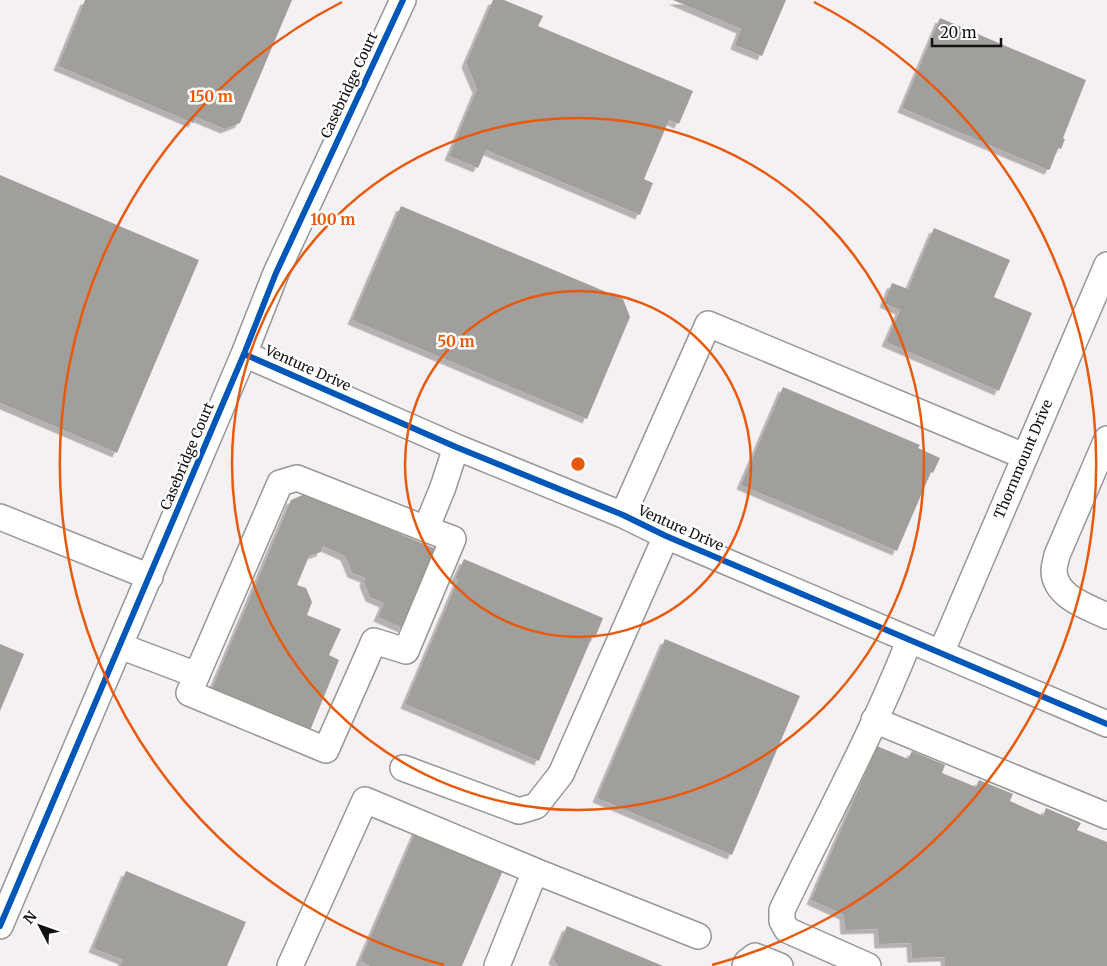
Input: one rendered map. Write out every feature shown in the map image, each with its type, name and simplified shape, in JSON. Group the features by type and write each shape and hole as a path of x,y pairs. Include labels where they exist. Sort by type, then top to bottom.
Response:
{"street":[{"name":"Casebridge Court","path":"0,926 150,577 276,273 403,0"},
{"name":"Thornmount Drive","path":"941,653 1107,265"},
{"path":"623,515 708,324 1024,456"},
{"name":"Venture Drive","path":"244,354 456,447 623,515 666,536 909,641 1107,724"},
{"path":"1107,439 1056,555 1054,573 1061,589 1077,603 1107,616"},
{"path":"426,529 443,487 456,447"},
{"path":"297,478 426,529 452,539 406,651 374,641 326,750 189,693 280,483 297,478"},
{"path":"0,517 150,577"},
{"path":"403,768 520,811 536,806 561,774 666,536"},
{"path":"868,966 787,930 782,922 782,910 874,720 909,641"},
{"path":"120,646 197,675"},
{"path":"874,720 1107,816"},
{"path":"290,966 365,800 698,936"},
{"path":"497,966 535,871"},
{"path":"745,966 755,956 780,966"}],"shaded area":[{"path":"0,0 1107,0 1107,966 0,966"}],"building":[{"path":"85,0 292,0 240,123 225,129 196,117 193,123 58,66"},
{"path":"493,0 504,0 543,16 538,26 693,91 679,124 669,120 644,179 653,183 640,215 486,150 478,168 449,156 477,89 466,63"},
{"path":"673,0 786,0 762,56 735,45 741,29"},
{"path":"940,18 1086,80 1063,138 1065,139 1061,149 1058,148 1050,169 1048,170 902,108"},
{"path":"0,175 199,260 117,453 0,403"},
{"path":"401,206 623,299 630,317 587,419 352,320"},
{"path":"934,228 1010,260 994,297 1032,313 999,391 886,342 900,310 884,303 892,283 908,289"},
{"path":"783,387 920,445 918,448 940,458 933,473 931,472 897,551 741,485"},
{"path":"305,494 436,549 403,628 378,617 384,603 370,597 364,582 365,578 352,573 345,556 323,546 321,552 309,556 297,585 306,588 312,602 307,615 341,629 329,655 339,660 309,733 211,691 291,500"},
{"path":"464,559 603,618 595,638 592,637 539,761 405,704 458,580 455,579"},
{"path":"665,639 800,696 732,855 597,798"},
{"path":"0,644 24,654 0,711"},
{"path":"877,746 908,759 912,751 945,765 942,773 976,787 979,780 1013,794 1010,801 1043,816 1046,808 1081,823 1077,830 1107,842 1107,966 945,966 945,957 912,958 911,943 879,944 878,929 845,930 844,915 811,900"},
{"path":"418,826 504,868 462,966 370,966 360,961"},
{"path":"126,871 246,922 227,966 120,966 123,960 93,948"},
{"path":"567,926 663,966 558,966 553,959"}],"cycle path":[{"path":"0,926 244,354 276,273 403,0"},
{"path":"244,354 456,447 623,515 666,536 1107,724"}]}
